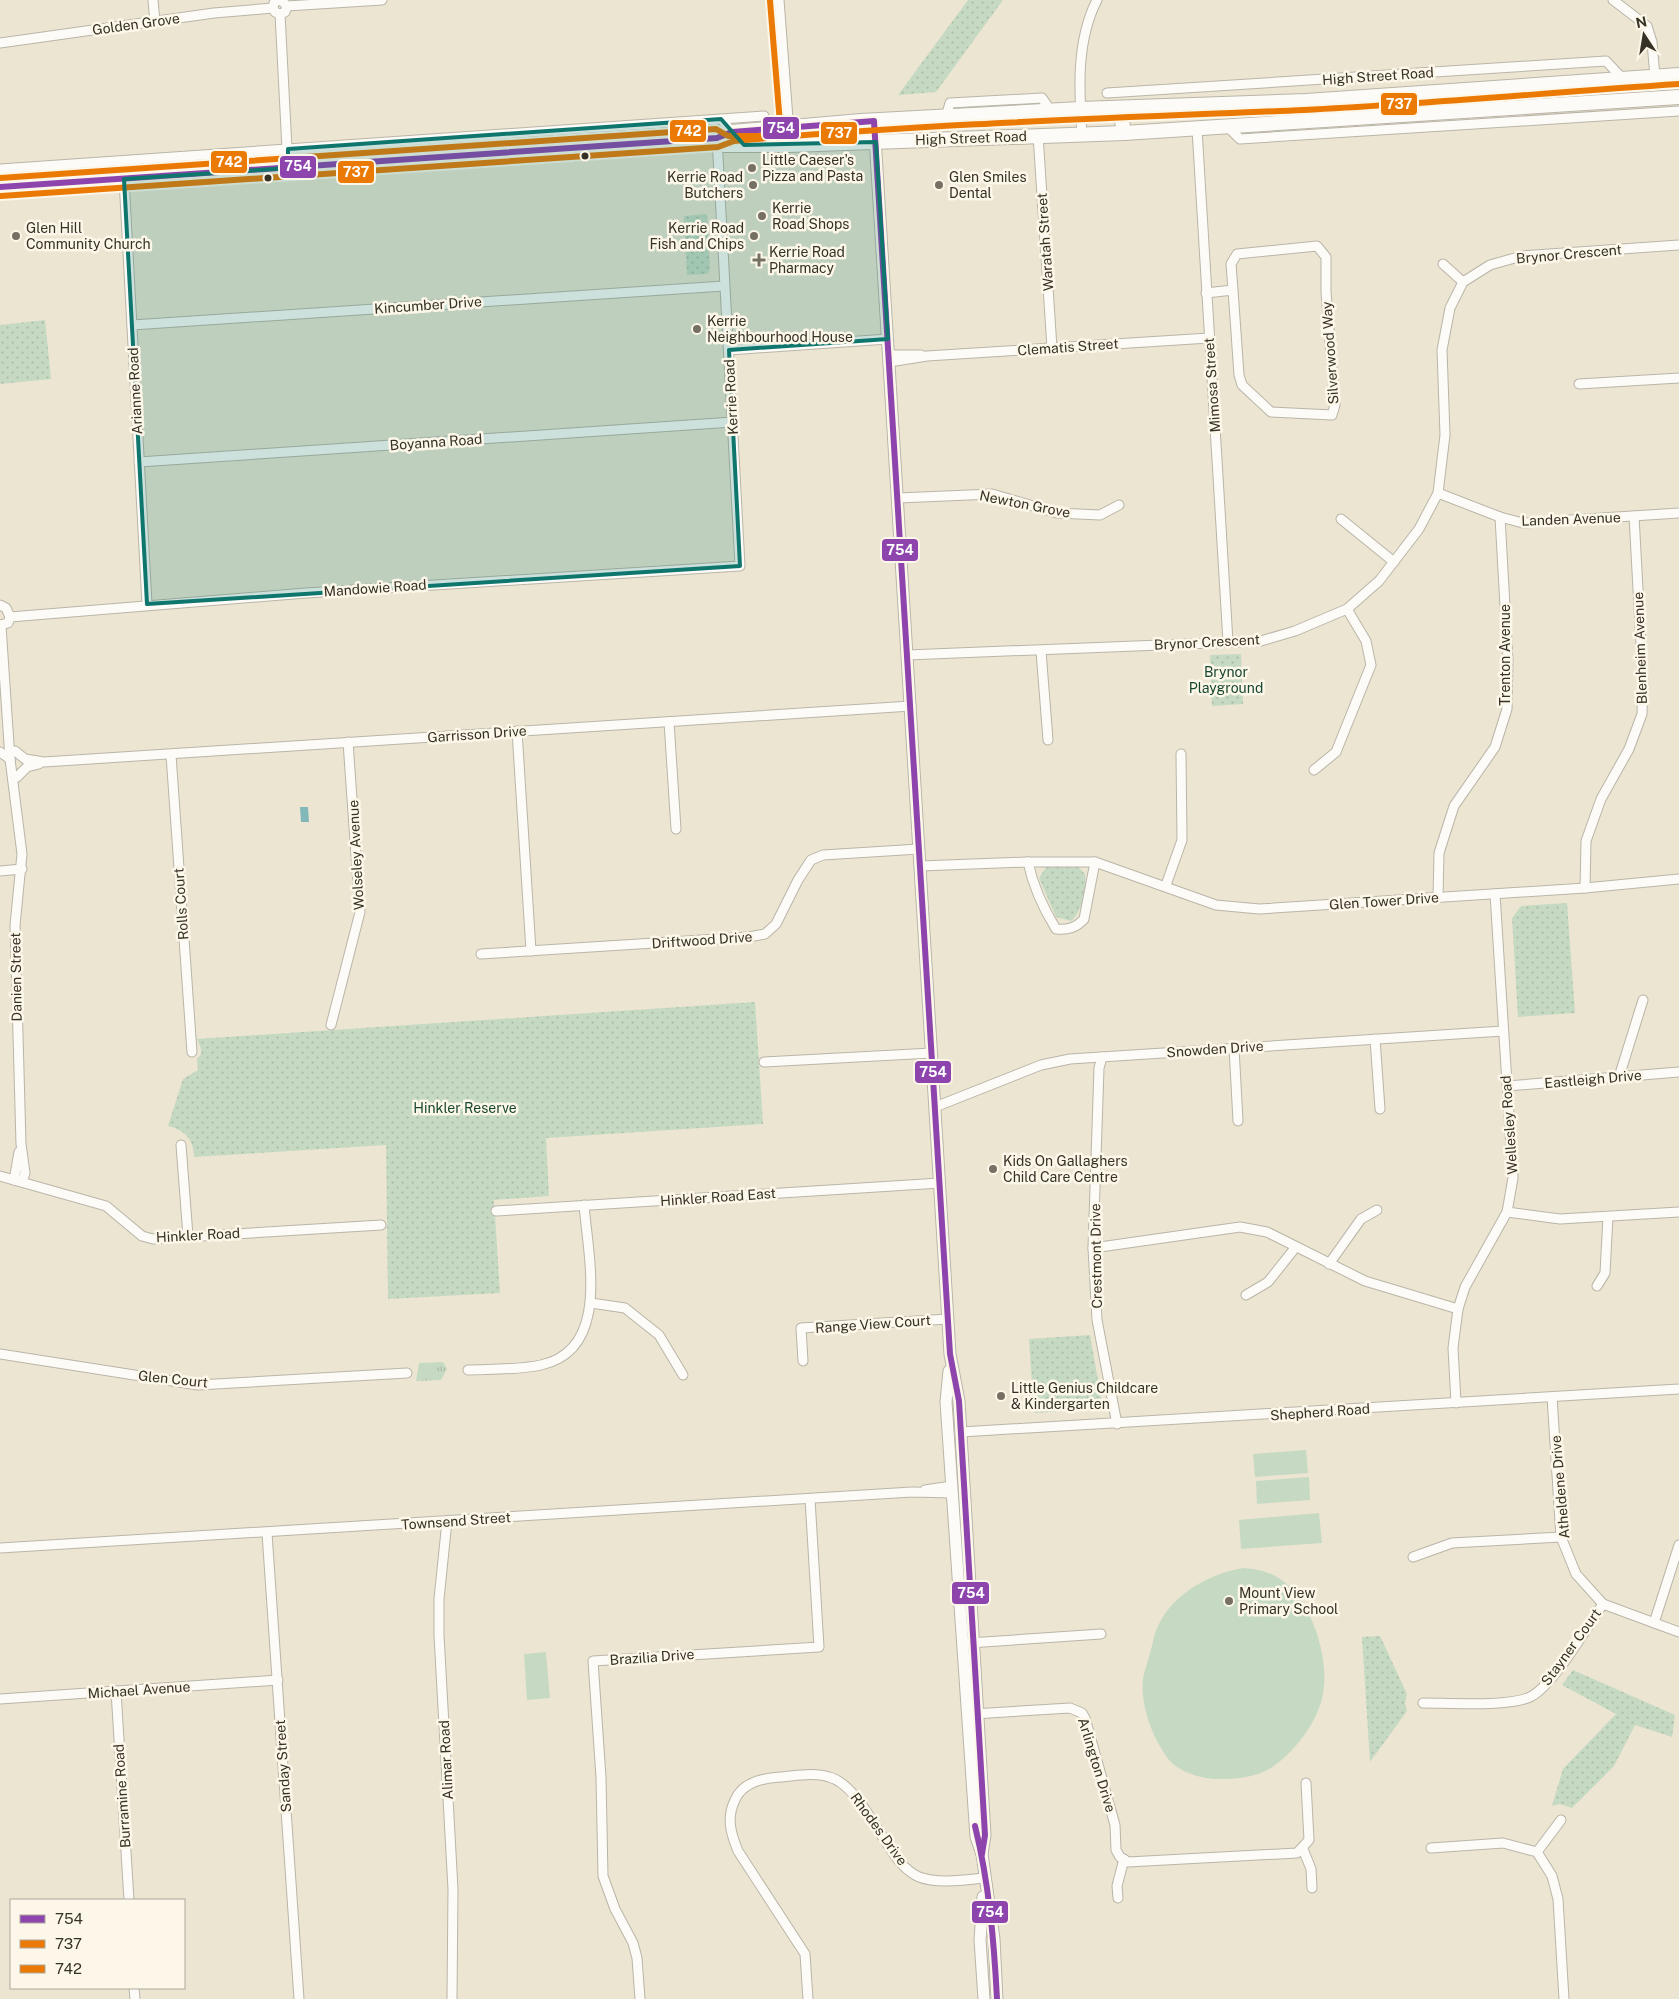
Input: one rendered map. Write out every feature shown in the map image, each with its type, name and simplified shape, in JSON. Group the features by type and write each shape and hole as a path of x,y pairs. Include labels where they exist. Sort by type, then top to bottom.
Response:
{"main road":[{"name":"High Street Road","path":"0,187 717,138 732,132 787,126 1080,109 1306,101 1679,75"},
{"name":"High Street Road","path":"717,138 724,145 790,145 1038,135 1082,135 1679,97"},
{"path":"1120,108 1124,133"}],"street":[{"path":"154,0 155,22"},
{"path":"288,168 288,149 274,3 382,0"},
{"path":"780,0 787,126 790,145"},
{"path":"1082,135 1079,86 1085,31 1097,0"},
{"path":"1613,0 1647,26 1653,48 1655,77"},
{"name":"Golden Grove","path":"0,43 155,22 276,11"},
{"name":"High Street Road","path":"1107,93 1606,61 1624,79"},
{"path":"1120,108 1124,92"},
{"path":"1228,127 1240,139 1679,111"},
{"path":"0,169 764,116"},
{"path":"721,119 732,132"},
{"path":"874,121 950,1360 952,1385 961,1432 968,1643"},
{"name":"Mimosa Street","path":"1197,128 1228,642"},
{"name":"Waratah Street","path":"1038,135 1052,348"},
{"name":"Kerrie Road","path":"717,138 740,566"},
{"name":"Arianne Road","path":"124,179 148,604"},
{"name":"Brynor Crescent","path":"908,655 1041,651 1261,640 1295,631 1347,609 1379,581 1394,562 1419,529 1438,493 1445,435 1442,350 1450,308 1463,282 1490,265 1522,256 1679,245"},
{"name":"Silverwood Way","path":"1317,246 1326,257 1326,292 1335,405 1332,415 1275,413 1242,385 1239,376 1233,290 1231,264 1237,254 1317,246"},
{"path":"1443,264 1463,282"},
{"name":"Kincumber Drive","path":"132,325 724,286"},
{"path":"1206,293 1233,290"},
{"name":"Clematis Street","path":"889,359 1209,338"},
{"path":"729,350 888,339"},
{"path":"1579,384 1679,378"},
{"name":"Boyanna Road","path":"139,462 733,422"},
{"name":"Landen Avenue","path":"1438,493 1500,517 1523,523 1679,513"},
{"name":"Newton Grove","path":"898,498 992,494 1057,513 1100,515 1119,505"},
{"name":"Blenheim Avenue","path":"1586,888 1586,841 1602,798 1630,749 1642,714 1643,681 1634,516"},
{"name":"Trenton Avenue","path":"1438,897 1440,853 1454,806 1495,747 1507,709 1508,660 1500,517"},
{"path":"1341,518 1394,562"},
{"name":"Mandowie Road","path":"10,617 148,604 740,566"},
{"path":"0,605 6,608 10,617 8,623 0,625"},
{"path":"1314,770 1336,752 1371,665 1366,641 1347,609"},
{"name":"Danien Street","path":"0,625 22,869 15,925 21,1144 18,1181"},
{"path":"1041,651 1048,740"},
{"name":"Garrisson Drive","path":"0,752 44,762 911,706"},
{"name":"Danien Street","path":"8,707 8,737 17,777 18,811"},
{"path":"669,722 676,829"},
{"path":"517,731 531,951"},
{"path":"0,744 8,737"},
{"name":"Wolseley Avenue","path":"331,1025 360,912 348,742"},
{"path":"1166,885 1182,840 1181,754"},
{"name":"Rolls Court","path":"171,755 192,1052"},
{"name":"Garrisson Drive","path":"17,777 27,767 44,762"},
{"name":"Driftwood Drive","path":"481,954 749,937 765,934 776,924 798,880 811,860 822,855 919,849"},
{"path":"1028,862 1032,884 1052,922 1056,929 1066,930 1078,925 1084,919 1095,862"},
{"name":"Glen Tower Drive","path":"920,866 1028,862 1095,862 1166,885 1216,905 1259,909 1586,888 1679,879"},
{"path":"0,871 22,869"},
{"name":"Wellesley Road","path":"1456,1403 1453,1348 1458,1308 1465,1287 1507,1212 1514,1178 1503,1031 1496,894"},
{"path":"1619,1077 1643,1000"},
{"name":"Snowden Drive","path":"935,1107 1040,1065 1070,1059 1503,1031"},
{"path":"1375,1039 1380,1109"},
{"path":"1234,1048 1238,1121"},
{"path":"764,1062 932,1053"},
{"name":"Crestmont Drive","path":"1102,1057 1099,1068 1093,1248 1097,1320 1117,1424"},
{"name":"Eastleigh Drive","path":"1507,1086 1679,1072"},
{"path":"181,1145 188,1236"},
{"name":"Hinkler Road","path":"0,1176 106,1206 142,1236 153,1239 381,1224"},
{"name":"Hinkler Road East","path":"496,1211 940,1183"},
{"path":"468,1370 541,1365 566,1356 584,1335 591,1303 584,1205"},
{"path":"1329,1264 1361,1219 1377,1210"},
{"path":"1507,1212 1560,1219 1679,1212"},
{"path":"1597,1286 1605,1273 1608,1217"},
{"path":"1093,1248 1240,1227 1267,1232 1295,1248 1372,1284 1458,1308"},
{"path":"1246,1295 1268,1282 1295,1248"},
{"path":"591,1303 625,1308 659,1335 682,1375"},
{"name":"Range View Court","path":"803,1361 801,1328 948,1319"},
{"name":"Glen Court","path":"0,1354 198,1385 407,1373"},
{"path":"952,1385 948,1434 952,1490 985,1835 982,1854 986,1930 984,1999"},
{"name":"Shepherd Road","path":"961,1432 1679,1389"},
{"name":"Atheldene Drive","path":"1552,1397 1561,1537 1576,1574 1603,1604 1679,1632"},
{"path":"948,1434 961,1432"},
{"name":"Townsend Street","path":"0,1548 952,1490"},
{"name":"Brazilia Drive","path":"640,1999 637,1958 633,1943 612,1902 603,1876 601,1777 593,1661 819,1647 810,1499"},
{"name":"Alimar Road","path":"447,1521 439,1599 439,1635 453,1889 452,1999"},
{"name":"Sanday Street","path":"267,1533 299,1999"},
{"path":"1413,1558 1452,1543 1561,1537"},
{"path":"1654,1623 1679,1545"},
{"name":"Stayner Court","path":"1423,1703 1514,1702 1530,1697 1548,1682 1603,1604"},
{"path":"968,1643 1101,1634"},
{"name":"Michael Avenue","path":"0,1699 278,1680"},
{"name":"Burramine Road","path":"116,1691 129,1899"},
{"name":"Arlington Drive","path":"973,1714 1070,1708 1082,1713 1115,1825 1116,1850 1124,1859"},
{"name":"Rhodes Drive","path":"808,1999 805,1954 738,1852 730,1833 730,1813 735,1798 748,1786 761,1778 814,1775 830,1777 847,1785 904,1868 920,1877 940,1880 984,1878"},
{"path":"1118,1898 1117,1886 1124,1859 1128,1862 1297,1853 1303,1849 1309,1840 1306,1783"},
{"path":"1538,1852 1562,1820"},
{"path":"1431,1848 1503,1843 1538,1852 1552,1876 1558,1899 1564,1999"},
{"path":"1303,1849 1311,1869 1312,1888"},
{"path":"986,1930 997,1999"}],"highlighted area":[{"path":"721,119 744,145 876,142 888,339 729,350 740,566 147,604 124,179 288,168 288,149"}],"green space":[{"path":"968,0 1003,0 936,92 898,95"},
{"path":"707,214 710,269 707,274 687,275 684,216"},
{"path":"45,320 51,379 0,384 0,325"},
{"name":"Brynor Playground","path":"1241,654 1243,704 1212,706 1210,655"},
{"path":"1047,866 1078,867 1085,874 1083,899 1078,912 1071,921 1056,917 1039,878"},
{"path":"1567,903 1575,1013 1518,1017 1512,918 1521,906"},
{"name":"Hinkler Reserve","path":"755,1002 763,1124 546,1138 549,1196 494,1200 500,1293 388,1299 386,1145 194,1157 190,1141 184,1133 168,1126 183,1079 198,1070 197,1059 201,1052 197,1039"},
{"path":"1090,1335 1101,1397 1100,1405 1095,1409 1034,1413 1029,1339"},
{"path":"443,1362 447,1369 441,1380 416,1381 419,1363"},
{"path":"1306,1450 1308,1473 1255,1477 1253,1454"},
{"path":"1309,1477 1310,1500 1257,1504 1256,1481"},
{"path":"1319,1513 1322,1543 1241,1549 1239,1520"},
{"path":"1244,1568 1269,1573 1277,1577 1289,1586 1300,1599 1315,1629 1320,1646 1324,1663 1323,1694 1316,1716 1303,1737 1287,1755 1269,1769 1252,1776 1233,1779 1215,1779 1193,1775 1180,1769 1169,1760 1153,1732 1144,1700 1144,1676 1157,1627 1174,1603 1195,1586 1207,1580"},
{"path":"1380,1636 1407,1694 1405,1703 1407,1711 1370,1762 1362,1637"},
{"path":"546,1652 550,1698 527,1700 524,1654"},
{"path":"1573,1670 1675,1715 1672,1737 1635,1725 1614,1766 1572,1808 1560,1804 1552,1806 1563,1769 1616,1714 1562,1685"}],"water":[{"path":"300,807 308,807 309,822 301,822"}],"transit line":[{"name":"742","path":"0,178 716,129 728,136 781,136 770,1"},
{"name":"737","path":"1,196 718,147 734,141 876,130 1304,110 1679,84"},
{"name":"754","path":"0,187 717,138 732,132 874,121 950,1354 959,1401 985,1835 982,1854"},
{"name":"754","path":"975,1826 990,1912 997,1999"}],"place":[{"name":"Little Caeser's Pizza and Pasta","path":"752,168"},
{"name":"Kerrie Road Butchers","path":"753,185"},
{"name":"Glen Smiles Dental","path":"939,185"},
{"name":"Kerrie Road Shops","path":"762,216"},
{"name":"Glen Hill Community Church","path":"16,236"},
{"name":"Kerrie Road Fish and Chips","path":"754,236"},
{"name":"Kerrie Road Pharmacy","path":"759,260"},
{"name":"Kerrie Neighbourhood House","path":"697,329"},
{"name":"Kids On Gallaghers Child Care Centre","path":"993,1169"},
{"name":"Little Genius Childcare & Kindergarten","path":"1001,1396"},
{"name":"Mount View Primary School","path":"1229,1601"}]}
